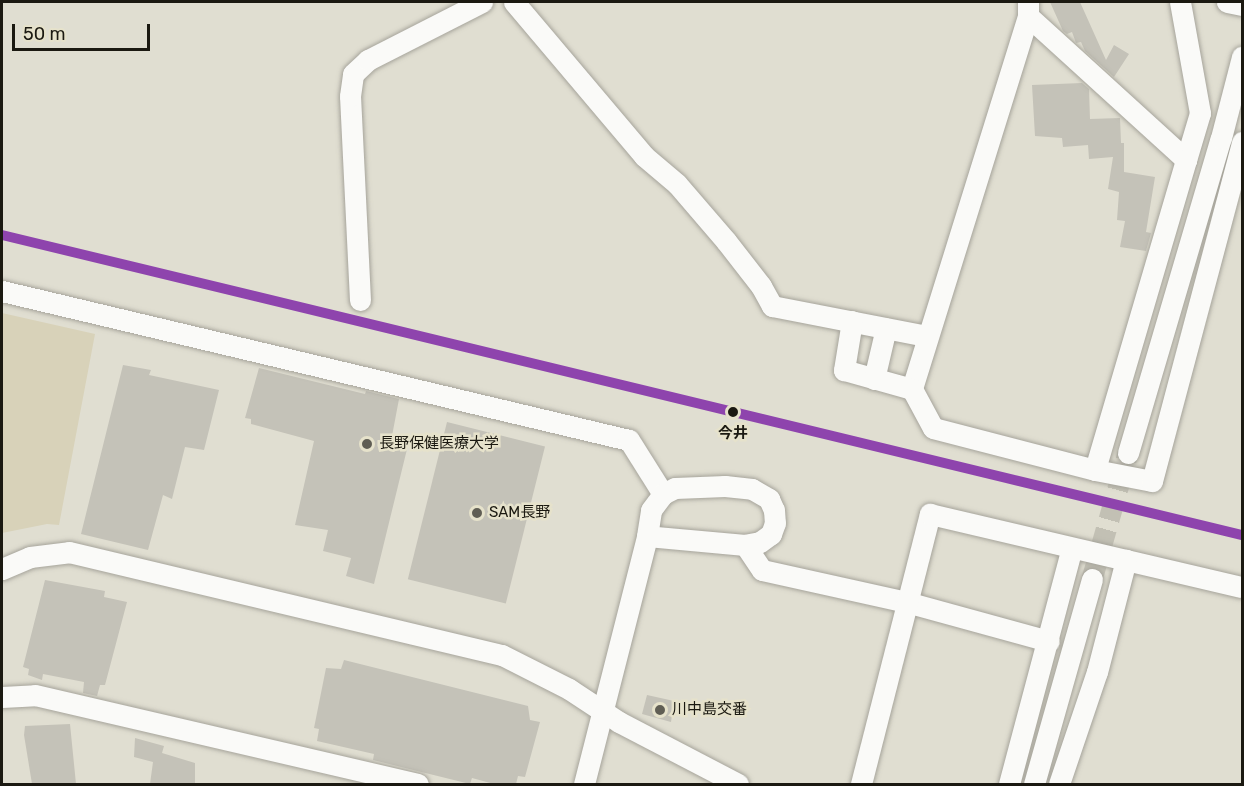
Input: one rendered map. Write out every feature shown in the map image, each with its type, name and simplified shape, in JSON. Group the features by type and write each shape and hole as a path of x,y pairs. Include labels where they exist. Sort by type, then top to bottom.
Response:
{"street":[{"path":"360,300 350,96 353,74 368,60 482,2"},
{"path":"514,2 644,156 677,184 726,241 761,286 772,306 927,336"},
{"path":"1095,470 1200,113 1180,2"},
{"path":"1227,2 1242,5"},
{"path":"1186,160 1028,9 912,389 933,428 1095,470 1152,481 1241,155"},
{"path":"1128,453 1221,138 1242,57"},
{"path":"2,291 629,440 663,494"},
{"path":"852,321 844,370 912,389"},
{"path":"874,379 886,328"},
{"path":"584,784 647,536 651,510 663,494 675,488 725,486 752,489 769,500 774,510 775,523 771,534 760,542 745,545 647,536"},
{"path":"861,784 930,514 1242,587"},
{"path":"745,545 762,570 906,602 1049,641"},
{"path":"1009,784 1072,548"},
{"path":"2,569 30,557 69,552 167,574 300,609 502,655 569,689 675,753 738,784"},
{"path":"1059,784 1097,672 1126,560"},
{"path":"1034,784 1092,579"},
{"path":"2,698 35,695 418,784"}],"shaded area":[{"path":"2,313 95,334 59,525 47,524 2,533"}],"building":[{"path":"1050,2 1080,2 1106,60 1114,45 1129,54 1114,77 1085,51 1081,42 1076,43 1072,32 1067,34 1063,31"},
{"path":"1082,83 1089,89 1090,119 1120,118 1121,143 1124,143 1124,172 1155,177 1146,232 1151,233 1146,251 1120,247 1125,221 1117,220 1119,192 1108,189 1113,157 1089,159 1088,145 1063,147 1062,138 1035,136 1032,85"},
{"path":"123,365 151,370 149,375 219,390 204,450 185,447 172,499 163,495 148,550 81,534"},
{"path":"259,368 365,394 366,391 399,399 392,436 409,441 374,584 346,576 351,558 323,551 328,530 295,525 314,441 251,424 251,419 245,418"},
{"name":"SAM長野","path":"447,422 545,446 506,604 408,579"},
{"path":"45,580 105,591 104,597 127,602 105,685 100,685 97,696 83,693 84,682 43,674 42,680 28,675 29,669 23,667"},
{"path":"344,660 528,706 530,720 540,722 525,777 518,776 516,784 494,784 472,778 470,784 373,760 374,754 317,741 319,729 314,728 326,668 341,669"},
{"path":"647,695 674,701 671,722 642,714"},
{"path":"70,724 76,784 32,784 24,735 25,726"},
{"path":"135,738 164,746 162,753 195,763 195,784 150,784 153,762 134,757"}],"tunnel":[{"path":"1092,579 1128,453"}],"transit line":[{"path":"2,235 1242,535"}],"place":[{"name":"今井","path":"733,412"},
{"name":"長野保健医療大学","path":"367,444"},
{"name":"SAM長野","path":"477,513"},
{"name":"川中島交番","path":"660,710"}]}
